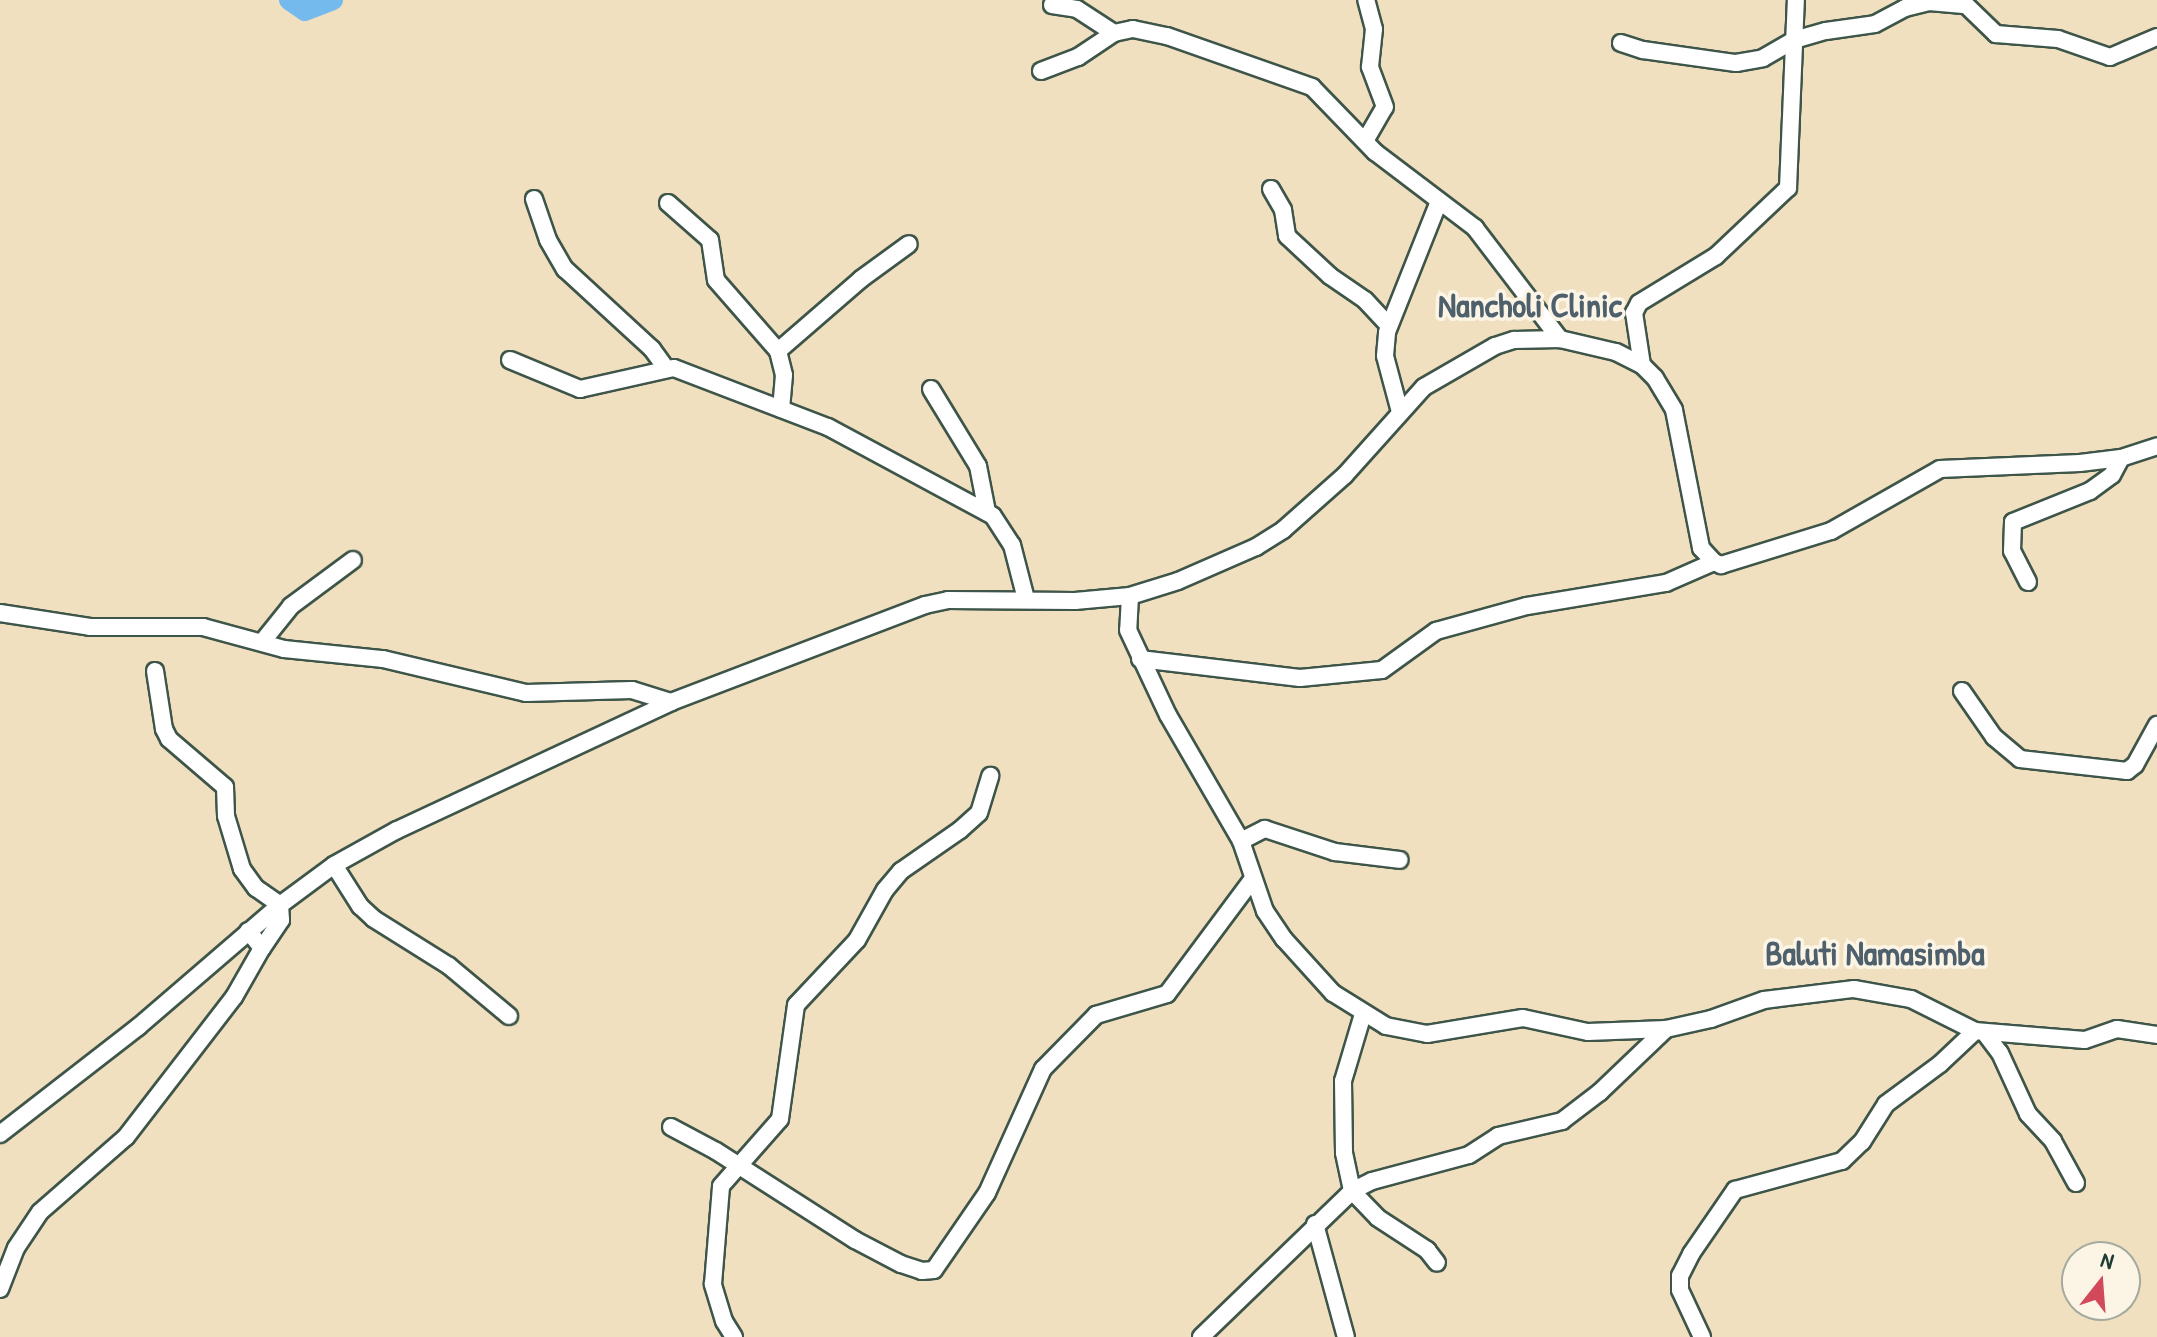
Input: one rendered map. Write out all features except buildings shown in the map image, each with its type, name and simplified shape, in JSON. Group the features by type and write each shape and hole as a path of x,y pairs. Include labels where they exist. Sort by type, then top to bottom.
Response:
{"street":[{"path":"1365,141 1385,107 1370,67 1374,29 1366,0"},
{"path":"1642,365 1634,313 1639,303 1716,256 1788,188 1796,0"},
{"path":"1621,43 1727,64 1763,58 1794,40 1875,24 1905,8 1929,2 1966,5 1996,34 2058,39 2110,57 2157,37"},
{"path":"1052,5 1077,9 1114,33"},
{"path":"1041,71 1078,57 1114,33 1133,29 1167,36 1312,87 1410,182 1475,228 1560,339"},
{"path":"1271,189 1283,210 1287,236 1330,276 1365,300 1389,326"},
{"path":"534,199 548,240 565,269 652,349 666,368"},
{"path":"1400,412 1385,356 1389,326 1439,201"},
{"path":"668,203 710,240 716,280 778,351 784,375 781,409"},
{"path":"778,351 855,284 909,244"},
{"path":"0,1134 138,1027 280,905 334,865 397,830 671,702 925,605 948,600 1075,601 1130,596 1178,581 1256,547 1283,530 1345,475 1424,387 1495,346 1514,340 1560,339 1616,352 1642,365 1655,378 1674,410 1701,548 1714,562"},
{"path":"510,360 580,389 666,368 781,409 874,450 987,512 1004,528 1012,545 1026,599"},
{"path":"931,389 978,466 987,512"},
{"path":"1140,659 1300,678 1382,670 1426,636 1472,619 1527,606 1666,583 1714,562 1729,565 1831,531 1940,469 2029,467 2121,458 2157,446"},
{"path":"2028,582 2012,551 2013,522 2102,484 2121,458"},
{"path":"263,641 291,606 353,560"},
{"path":"1130,596 1128,630 1140,659 1168,715 1241,841 1265,911 1284,939 1333,993 1363,1014 1402,1032 1427,1034 1523,1018 1588,1032 1666,1029 1702,1021 1764,1000 1854,989 1911,999 1979,1031 2085,1040 2117,1029 2157,1035"},
{"path":"0,613 90,627 203,627 309,654 383,659 526,693 632,690 671,702"},
{"path":"155,671 164,729 169,739 225,787 226,816 242,869 256,888 280,905"},
{"path":"1962,691 1994,737 2020,759 2127,771 2135,765 2157,725"},
{"path":"734,1337 724,1321 713,1284 721,1186 780,1119 799,999 857,940 885,890 901,871 979,813 990,776"},
{"path":"1241,841 1265,829 1335,852 1400,860"},
{"path":"334,865 360,906 374,919 449,966 509,1016"},
{"path":"671,1127 855,1240 901,1264 922,1271 934,1270 987,1193 1043,1069 1096,1015 1167,994 1252,880"},
{"path":"0,1289 16,1248 40,1212 126,1137 234,997 281,920 280,905"},
{"path":"248,931 262,948"},
{"path":"1363,1014 1343,1081 1344,1153 1352,1191 1378,1218 1427,1250 1437,1263"},
{"path":"1201,1337 1352,1191 1372,1181 1469,1155 1498,1136 1562,1121 1600,1092 1666,1029"},
{"path":"1979,1031 2000,1053 2028,1114 2053,1141 2076,1183"},
{"path":"1702,1337 1680,1290 1680,1276 1691,1254 1735,1190 1842,1161 1862,1142 1886,1104 1979,1031"},
{"path":"1315,1224 1346,1337"}],"waterway":[{"path":"289,0 305,11 333,0"}],"district":[{"name":"Nancholi Clinic","path":"1530,306"},
{"name":"Baluti Namasimba","path":"1875,954"}]}
